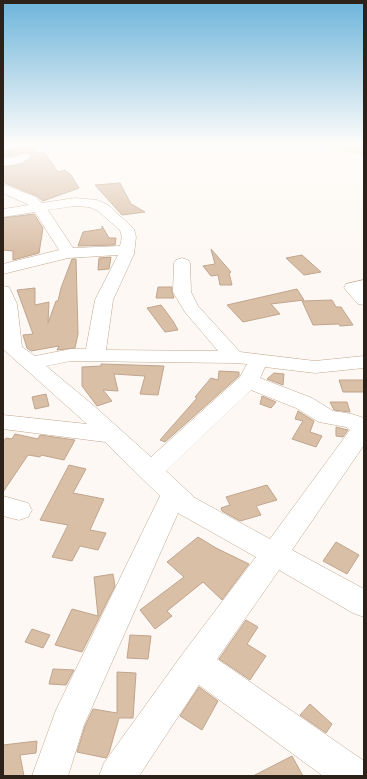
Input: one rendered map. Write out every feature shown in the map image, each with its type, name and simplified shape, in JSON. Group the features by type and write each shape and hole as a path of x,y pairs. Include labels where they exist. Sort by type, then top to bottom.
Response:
{"street":[{"path":"3,188 31,200 39,207 68,253"},
{"path":"3,213 75,202 92,203 99,199 127,229 129,237 127,250 104,300 95,356"},
{"path":"3,269 68,253 127,250"},
{"path":"182,263 182,292 191,308 234,357"},
{"path":"364,285 352,288 364,300"},
{"path":"3,291 8,304 12,354 111,435 186,505 364,604"},
{"path":"12,354 234,357 315,367 364,362"},
{"path":"150,472 248,381 259,360"},
{"path":"117,776 195,663 274,555 363,428 352,421 327,417 304,403 248,381"},
{"path":"3,422 111,435"},
{"path":"50,776 68,722 174,494"},
{"path":"195,663 354,776"}],"building":[{"path":"3,180 74,180 79,188 43,201 37,196 3,182"},
{"path":"120,183 131,204 145,212 122,215 95,185"},
{"path":"34,214 43,228 39,253 13,260 13,251 3,250 3,218"},
{"path":"102,226 109,238 116,238 115,245 78,246 83,232 102,229"},
{"path":"211,249 231,272 229,273 232,285 220,285 218,275 211,276 203,266 215,264"},
{"path":"302,255 321,272 304,275 286,258"},
{"path":"111,257 109,269 98,270 99,258"},
{"path":"72,259 76,259 78,334 75,348 57,350 59,346 31,351 27,348 23,335 33,334 17,290 35,288 35,305 49,302 48,323 56,301 58,301 61,288"},
{"path":"158,287 172,287 174,298 156,298"},
{"path":"297,289 304,300 271,304 280,314 243,322 227,305"},
{"path":"332,300 336,307 341,307 353,325 313,325 302,301"},
{"path":"161,305 178,330 165,332 147,308"},
{"path":"101,364 164,366 158,395 140,394 145,376 114,374 118,391 103,390 112,401 97,406 82,386 82,367 101,366"},
{"path":"219,371 239,372 239,376 165,442 160,440 197,398 195,397 211,378 218,380"},
{"path":"274,373 284,374 283,385 267,379"},
{"path":"339,380 364,380 364,392 343,392"},
{"path":"46,394 49,406 35,409 32,397"},
{"path":"262,396 276,402 271,408 260,404"},
{"path":"330,402 347,402 350,412 334,410"},
{"path":"298,411 314,421 310,432 322,436 316,447 292,439 303,421 295,419"},
{"path":"336,427 348,430 343,437 336,436"},
{"path":"15,434 38,439 40,435 75,440 64,460 41,455 40,457 28,455 3,492 3,442 6,438 12,439"},
{"path":"69,465 86,469 73,493 104,499 90,530 106,533 98,550 80,546 72,561 52,557 68,525 40,520"},
{"path":"267,485 277,500 256,506 261,515 240,521 222,511 221,508 230,505 226,497"},
{"path":"198,537 216,548 249,564 222,600 203,582 167,611 172,616 155,629 140,610 184,577 167,562"},
{"path":"336,542 359,555 347,574 323,561"},
{"path":"113,574 115,586 82,652 55,645 72,609 98,616 94,577"},
{"path":"246,620 258,627 247,644 266,656 250,680 219,659"},
{"path":"32,629 50,635 43,648 25,642"},
{"path":"130,635 151,636 148,659 127,658"},
{"path":"53,669 74,670 66,685 49,684"},
{"path":"117,672 136,673 133,718 119,718 109,753 106,758 77,752 85,726 93,709 117,713"},
{"path":"199,687 218,701 202,730 180,716"},
{"path":"310,704 332,724 326,733 300,715"},
{"path":"37,741 36,753 20,755 24,776 3,776 3,745"},
{"path":"292,756 303,776 253,776"}]}
